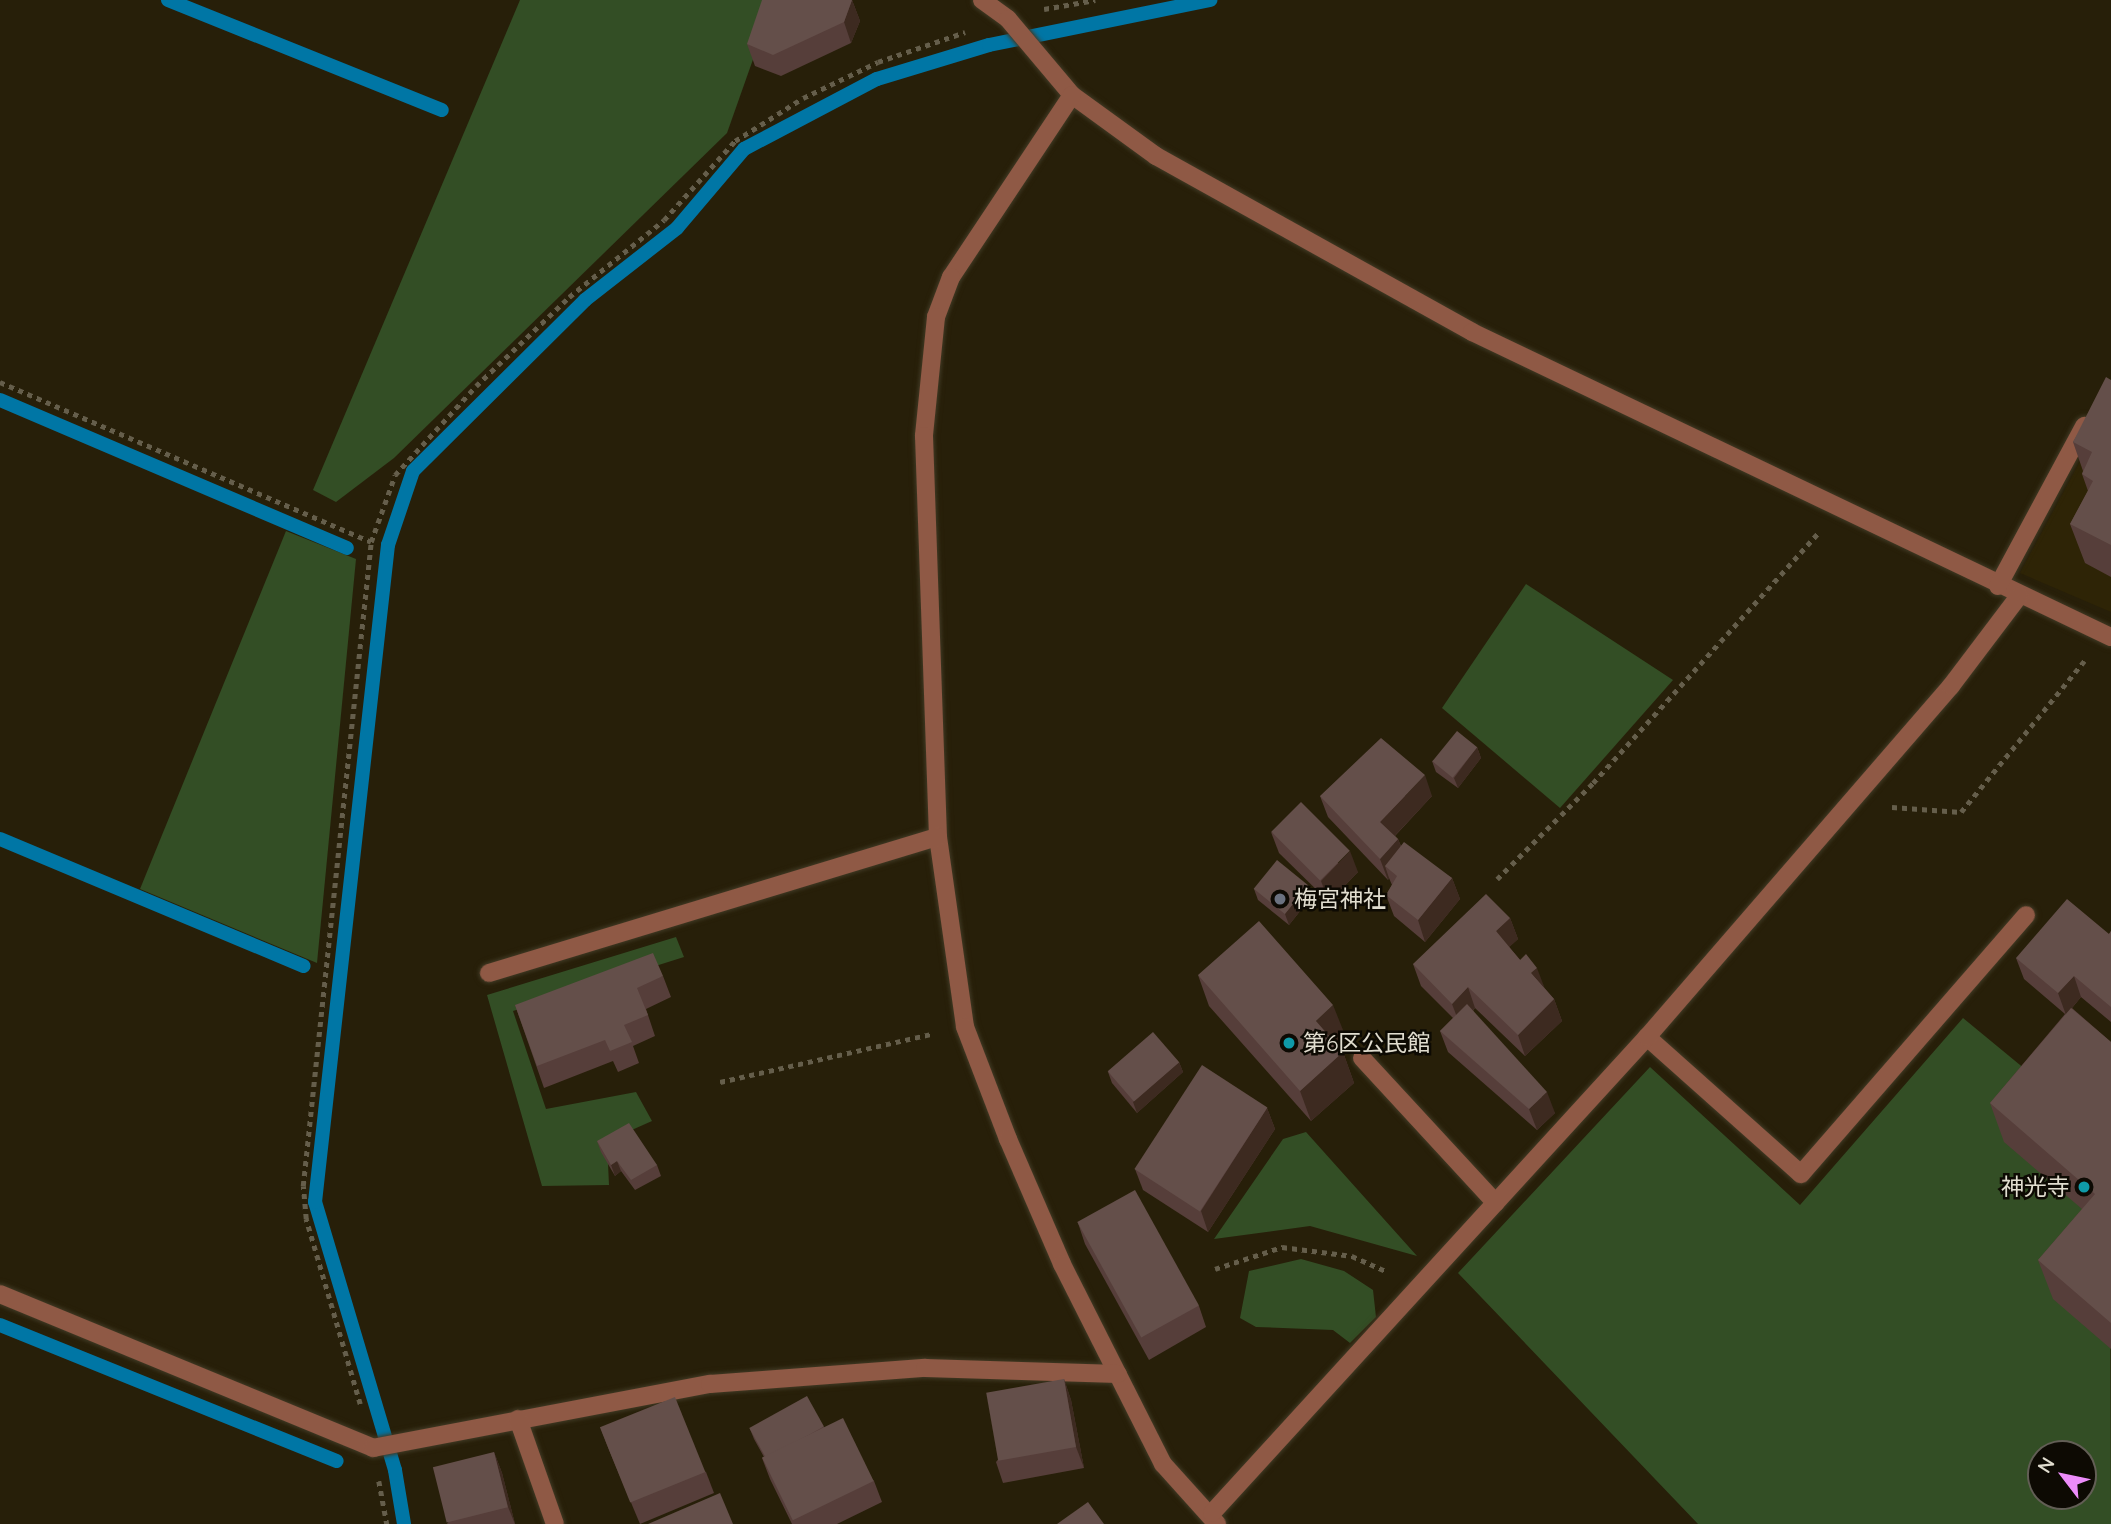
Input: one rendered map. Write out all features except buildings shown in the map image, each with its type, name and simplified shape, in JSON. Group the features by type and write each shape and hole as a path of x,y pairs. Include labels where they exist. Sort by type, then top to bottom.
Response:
{"street":[{"path":"982,0 1008,19 1072,94 1156,156 1472,332 1998,586 2108,636"},
{"path":"1072,94 951,277 936,317 924,436 938,837 965,1027 1062,1264 1163,1464 1214,1519 1420,1286 1647,1037 1853,800 2019,596"},
{"path":"1998,586 2092,411"},
{"path":"489,973 938,837"},
{"path":"1647,1037 1801,1174 2026,915"},
{"path":"1362,1058 1496,1203"},
{"path":"0,1294 373,1448 710,1384 925,1368 1118,1374"},
{"path":"518,1419 555,1524"}],"path":[{"path":"387,1524 373,1448 306,1219 303,1186 371,542 395,475 458,406 569,297 664,220 735,141 803,98 878,62 1008,19 1095,0"},
{"path":"0,382 371,542"},
{"path":"1497,879 1593,783 1839,509"},
{"path":"1853,800 1927,813 1961,811 2108,636"},
{"path":"720,1082 965,1027"},
{"path":"1215,1269 1282,1247 1352,1256 1420,1286"}],"shaded area":[{"path":"2111,404 2111,612 2020,573"}],"green space":[{"path":"520,0 774,0 727,133 394,458 336,502 313,490"},
{"path":"286,531 356,559 317,963 140,889"},
{"path":"1526,584 1673,680 1560,808 1442,708"},
{"path":"676,937 684,957 513,1011 546,1109 636,1092 652,1121 607,1141 609,1185 542,1186 487,995"},
{"path":"1963,1018 2049,1089 2110,1233 2111,1524 1698,1524 1458,1273 1650,1067 1800,1205"},
{"path":"1306,1132 1417,1256 1310,1226 1214,1239 1283,1139"},
{"path":"1301,1259 1344,1271 1373,1290 1376,1317 1350,1343 1333,1330 1256,1327 1240,1318 1249,1271"}],"waterway":[{"path":"168,0 442,110"},
{"path":"404,1524 395,1470 315,1202 388,545 413,471 585,300 677,228 744,149 877,79 989,45 1210,0"},
{"path":"0,400 347,548"},
{"path":"0,839 303,966"},
{"path":"0,1325 337,1461"}],"place":[{"name":"梅宮神社","path":"1280,899"},
{"name":"第6区公民館","path":"1289,1043"},
{"name":"神光寺","path":"2084,1187"}]}
